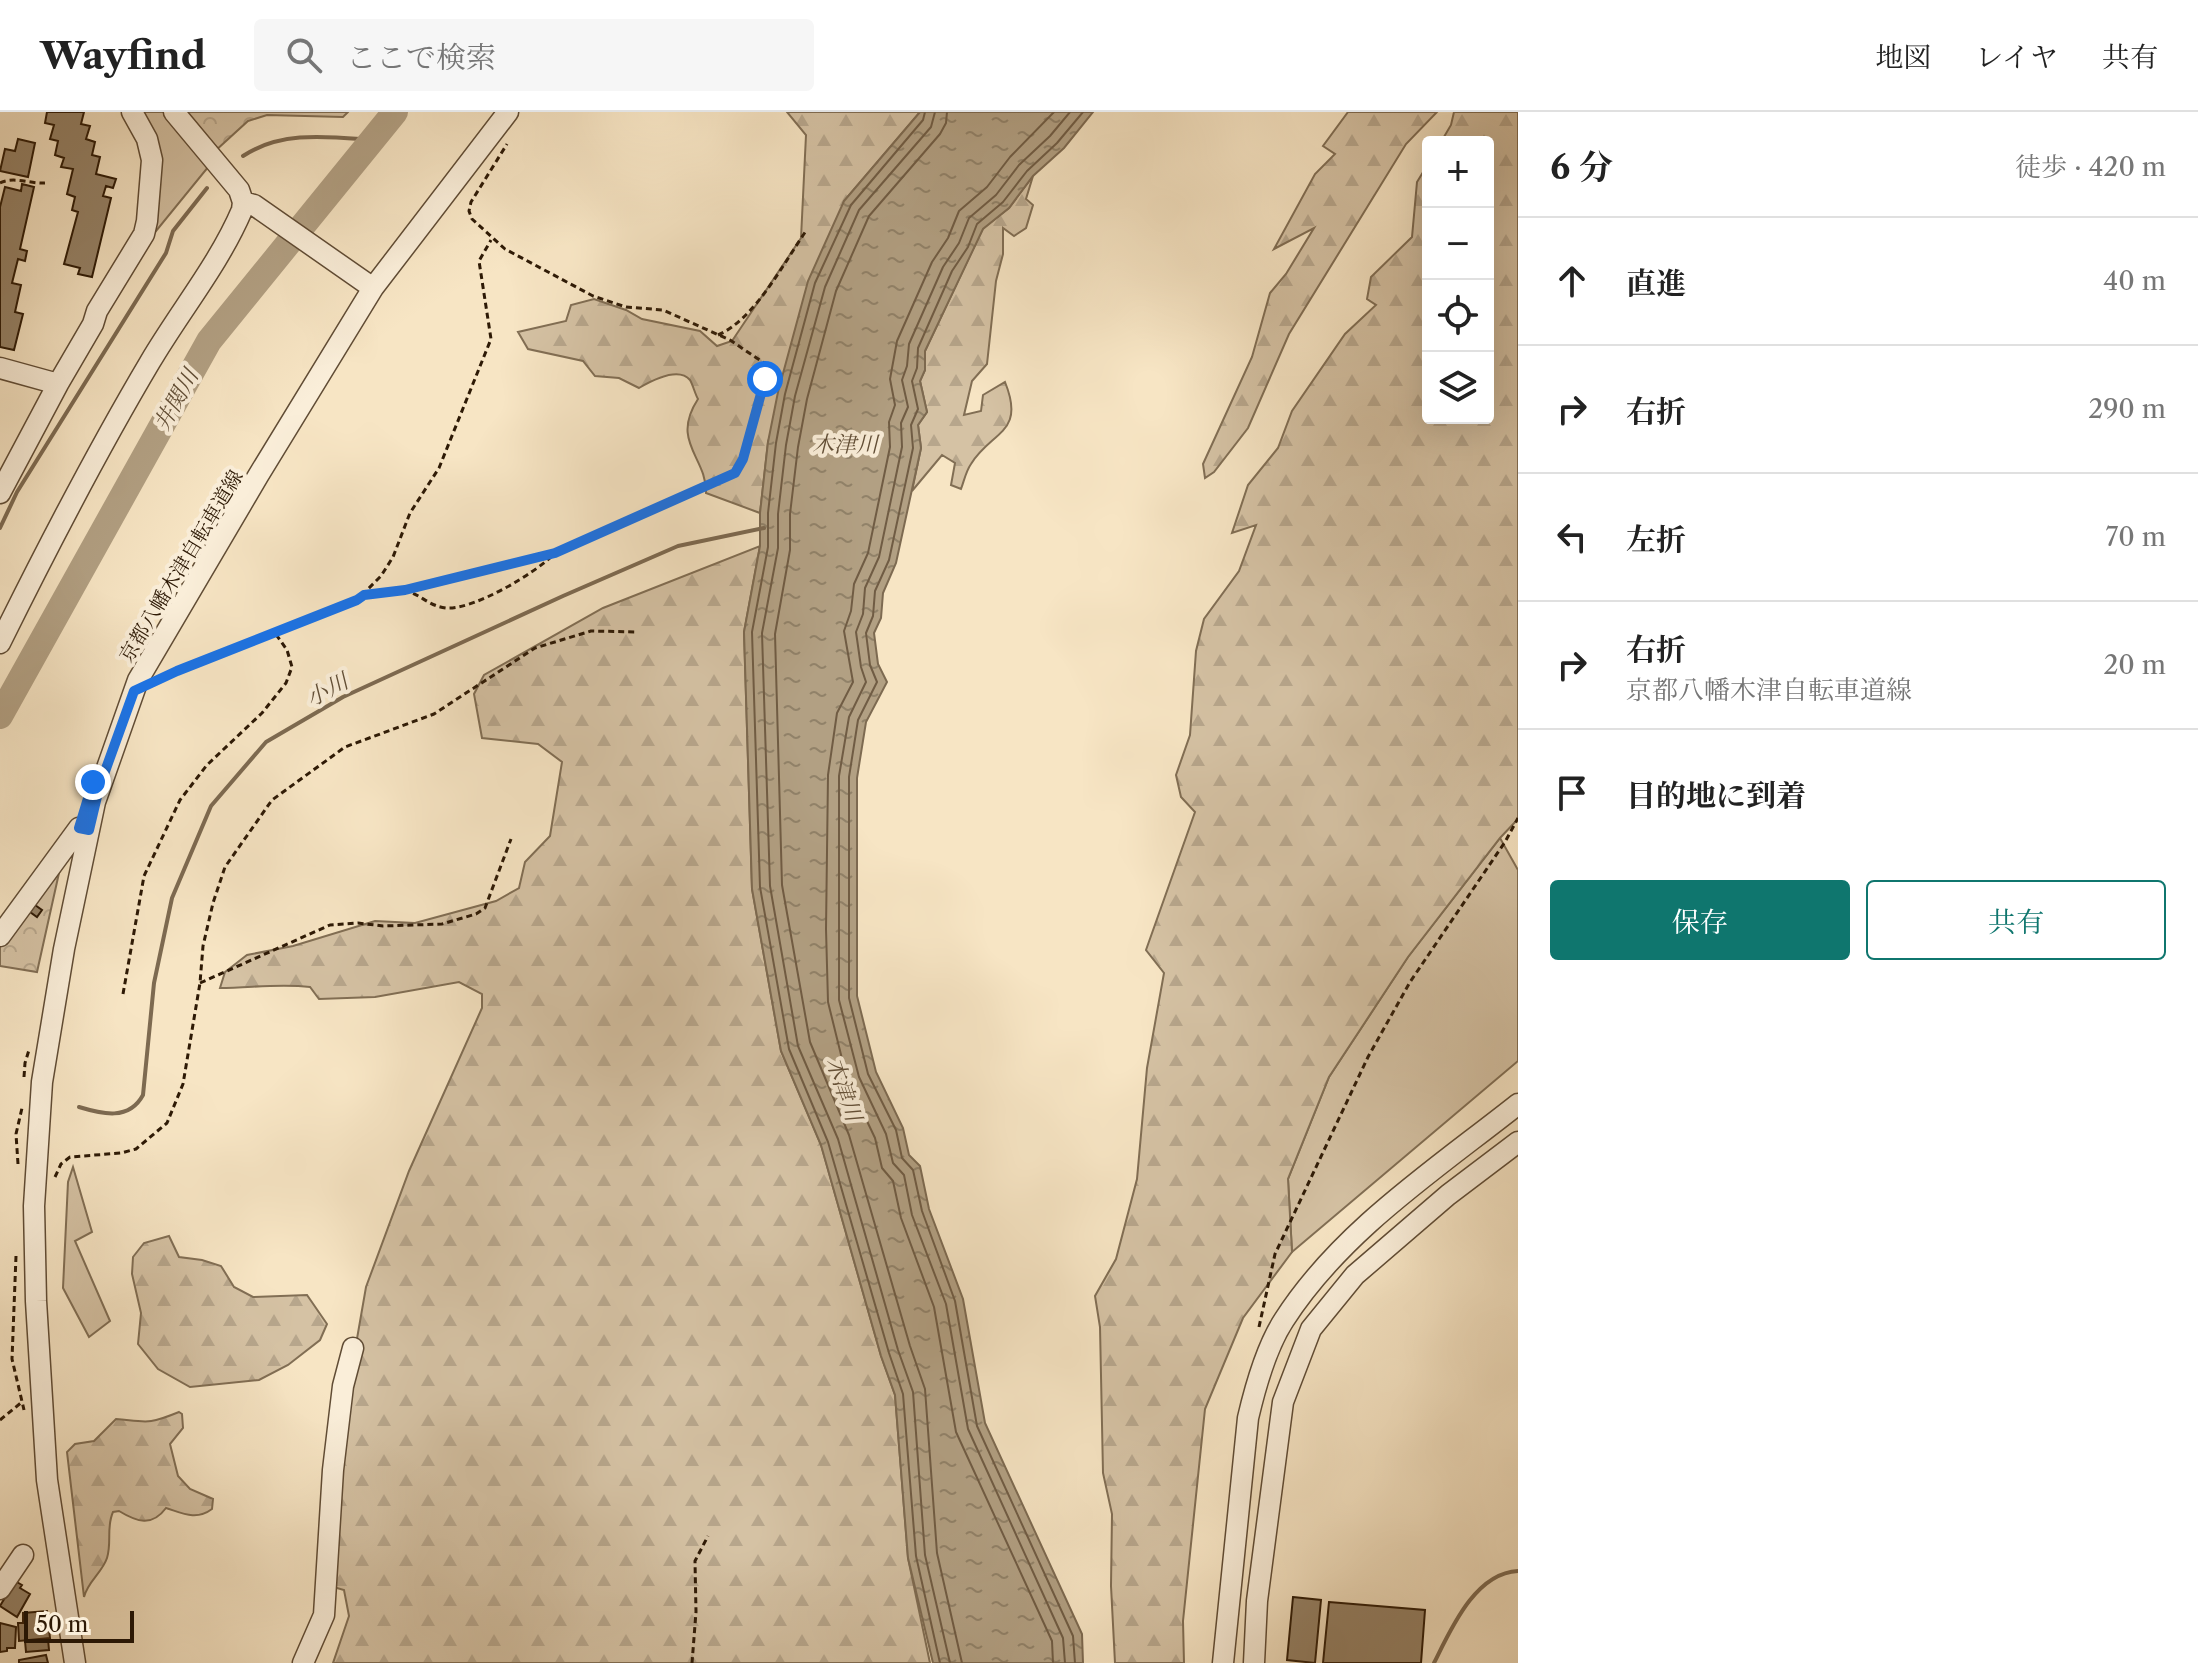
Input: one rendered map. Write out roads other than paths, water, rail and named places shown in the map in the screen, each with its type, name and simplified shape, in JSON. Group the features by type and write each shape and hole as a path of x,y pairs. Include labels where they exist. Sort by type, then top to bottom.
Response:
{"street":[{"path":"0,493 93,324 97,311 144,234 152,160 147,139 132,112"},
{"path":"174,112 249,203 371,286"},
{"path":"75,1663 58,1566 45,1455 34,1206 42,1082 64,949 99,788 134,691 167,629 371,286 508,112"},
{"path":"0,643 134,389 249,203"},
{"path":"0,368 58,384"},
{"path":"0,936 79,828 89,830"},
{"path":"1223,1663 1248,1418 1254,1390 1282,1323 1316,1275 1362,1230 1518,1104"},
{"path":"1254,1663 1257,1601 1283,1402 1311,1329 1355,1275 1448,1195 1518,1142"},
{"path":"303,1663 324,1615 333,1470 343,1386 353,1348"},
{"path":"0,1589 23,1555"}],"water":[{"name":"木津川","path":"920,112 1093,112 1064,148 1033,176 1009,208 983,229 925,351 925,370 920,381 927,412 918,425 921,448 896,563 883,593 881,618 874,633 878,664 887,682 866,722 857,778 857,996 876,1072 903,1128 909,1155 920,1166 929,1209 963,1299 985,1423 1082,1634 1083,1663 933,1663 908,1558 895,1395 821,1145 781,1051 752,889 744,632 760,546 760,513 768,442 778,392 808,281 844,201"}],"waterway":[{"name":"井関川","path":"0,716 209,341 395,112"},
{"path":"243,156 274,142 290,139 374,140"},
{"path":"0,528 17,492 166,253 173,231 207,188"},
{"name":"小川","path":"79,1107 97,1112 123,1112 143,1095 154,983 172,898 211,806 266,742 343,697 678,546 764,528"},
{"path":"1434,1663 1457,1619 1477,1592 1489,1581 1518,1571"}]}
